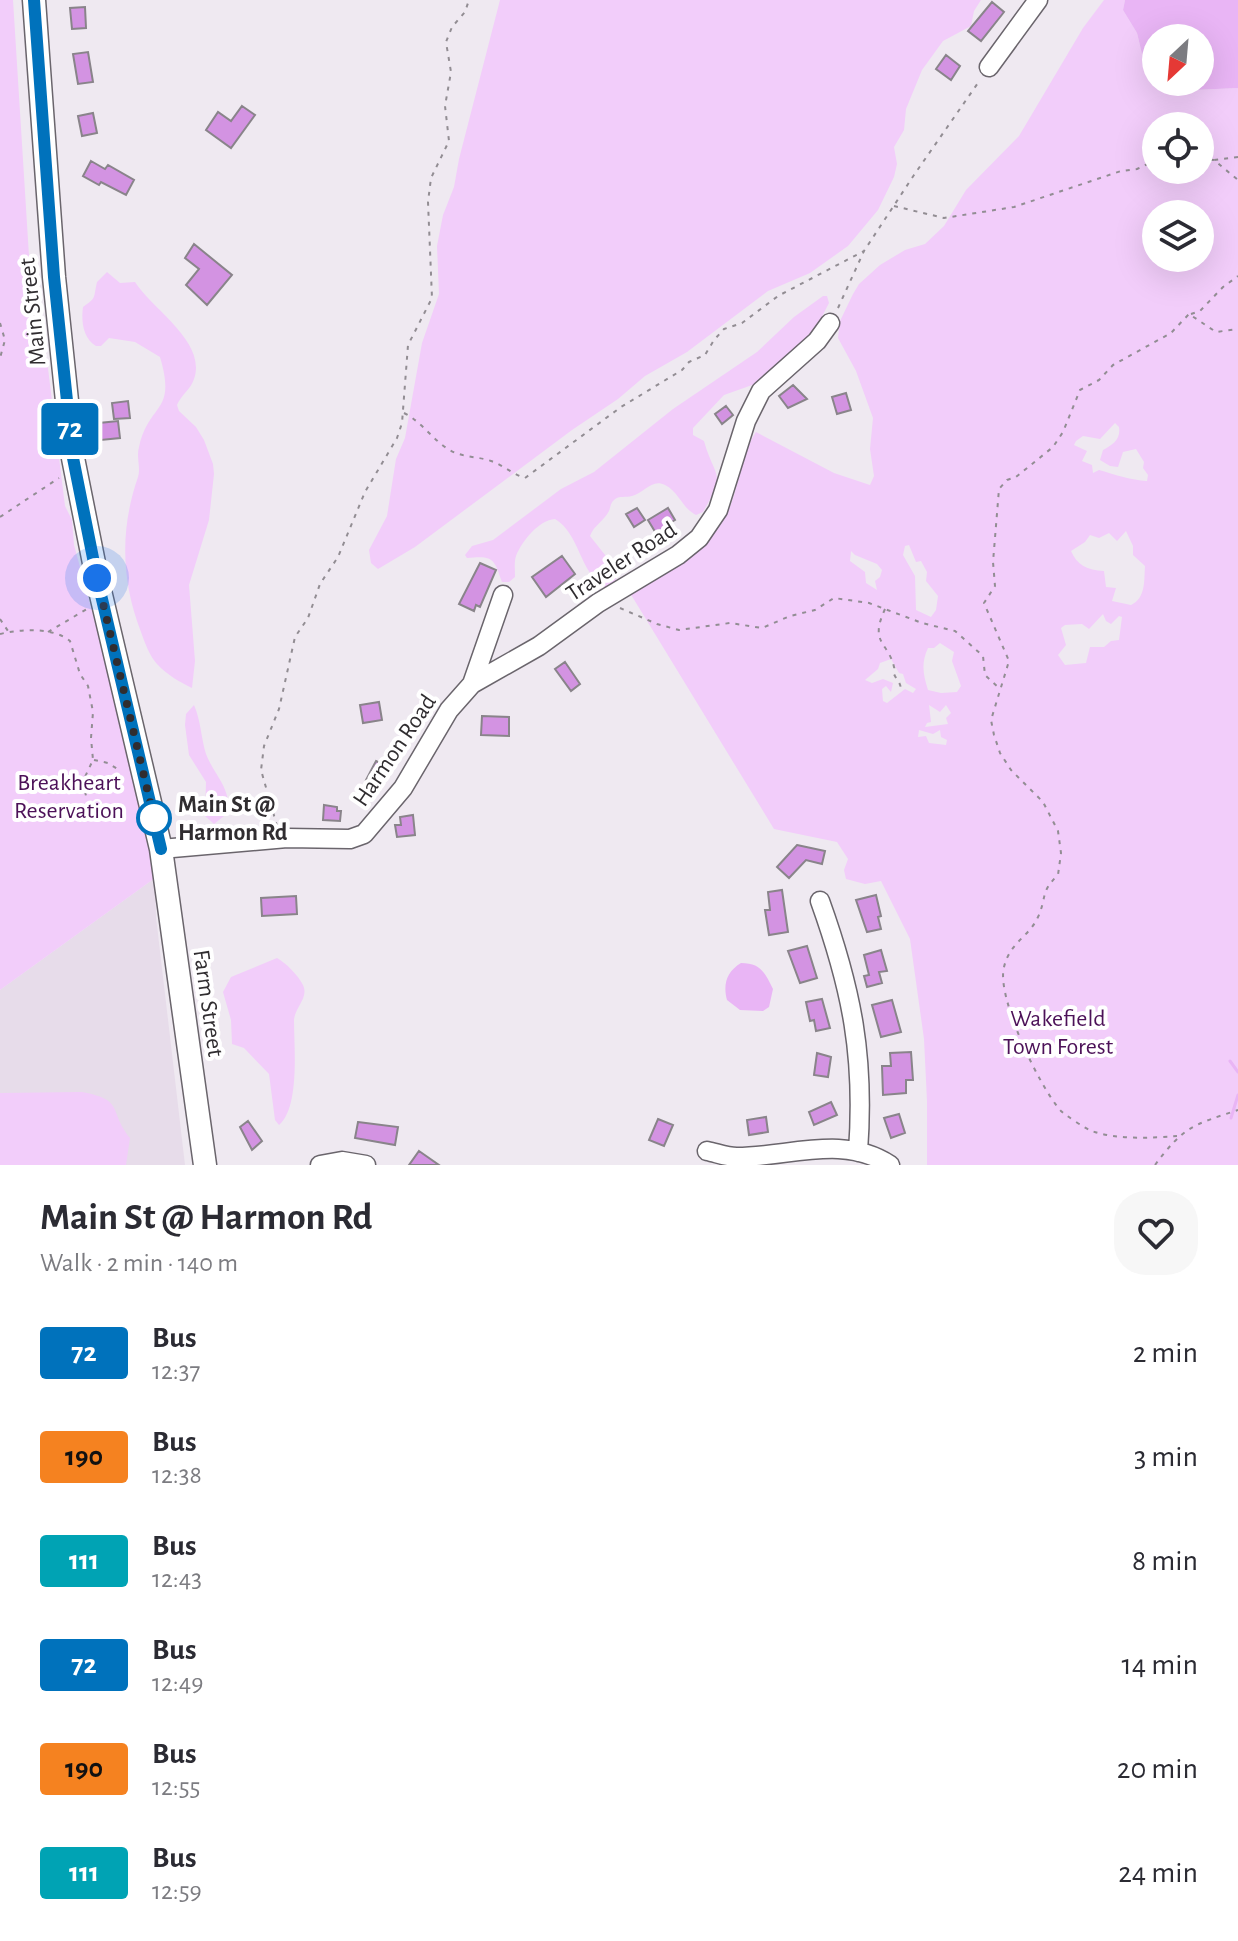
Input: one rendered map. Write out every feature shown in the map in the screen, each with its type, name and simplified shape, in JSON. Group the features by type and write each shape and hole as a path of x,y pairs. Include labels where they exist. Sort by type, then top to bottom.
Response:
{"main road":[{"name":"Main Street","path":"34,0 54,277 73,458 103,603 161,849"},
{"name":"Farm Street","path":"161,849 205,1165"}],"street":[{"path":"989,67 1038,0"},
{"name":"Traveler Road","path":"472,684 539,646 598,603 678,555 699,538 718,510 746,421 761,391 817,341 830,323"},
{"path":"472,684 503,595"},
{"name":"Harmon Road","path":"161,849 278,839 350,839 364,834 403,788 449,710 472,684"},
{"path":"820,901 837,949 858,1043 862,1101 858,1152"},
{"path":"707,1151 737,1157 805,1149 858,1152 890,1165"},
{"path":"320,1165 342,1161 366,1165"}],"path":[{"path":"278,839 276,819 261,770 264,746 279,709 295,637 308,618 320,584 338,557 365,492 397,438 403,413 408,345 432,298 428,202 431,178 449,141 445,106 451,72 446,42 469,0"},
{"path":"830,323 864,251 989,67"},
{"path":"1214,160 1238,157"},
{"path":"1214,160 1238,180"},
{"path":"893,205 939,218 1014,207 1142,167"},
{"path":"403,413 420,423 454,453 493,461 525,478 621,407 682,370 689,362 705,355 724,329 742,323 778,296 864,251"},
{"path":"1177,1136 1095,1133 1062,1112 1028,1055 1006,1005 1002,980 1006,959 1013,945 1037,920 1046,887 1058,875 1061,853 1058,831 1043,802 1011,770 1000,753 991,720 1009,661 984,603 995,586 993,562 999,489 1053,447 1063,432 1077,393 1083,387 1099,380 1113,365 1171,333 1189,314 1200,311 1238,276"},
{"path":"1189,314 1216,332 1238,329"},
{"path":"0,323 5,340 0,358"},
{"path":"0,517 58,479 73,458"},
{"path":"598,603 626,609 657,624 679,630 730,623 752,629 762,628 815,610 834,598 886,608 922,623 955,631 983,656 985,675 1000,689"},
{"path":"47,632 76,614 103,603"},
{"path":"886,608 881,619 879,644 901,682 901,691"},
{"path":"0,619 8,632"},
{"path":"0,634 58,633 70,641 80,674 88,686 93,712 93,760 83,776 86,796"},
{"path":"93,760 108,763 119,770"},
{"path":"1155,1165 1177,1136 1238,1110"}],"shaded area":[{"path":"1125,0 1238,0 1238,88 1214,89 1214,24 1142,24 1142,54 1137,33 1123,10"},
{"path":"155,878 156,917 185,1165 0,1165 0,990"},
{"path":"741,963 762,970 773,989 769,1007 763,1011 740,1010 727,1000 727,979"}],"green space":[{"name":"Breakheart Reservation","path":"0,0 13,0 35,352 46,352 65,506 72,520 74,545 122,722 155,878 0,990"},
{"path":"500,0 981,0 974,11 971,26 943,41 922,70 906,109 904,130 894,147 897,164 894,177 878,210 848,246 810,273 768,291 687,352 645,376 415,547 378,569 371,563 369,550 387,516 396,459 405,438 422,343 439,294 437,246 443,215 454,187"},
{"name":"Wakefield Town Forest","path":"1104,0 1125,0 1123,10 1137,33 1142,54 1142,96 1214,96 1214,89 1238,88 1238,1165 927,1165 924,1039 910,939 881,881 865,884 846,879 844,870 848,859 837,842 774,829 630,593 686,557 711,536 729,509 747,450 756,432 834,473 870,485 874,476 870,449 873,418 856,371 838,338 840,321 859,284 880,265 905,250 925,244 944,226 966,190 1019,136 1083,28","holes":["1115,423 1119,427 1117,438 1103,450 1100,460 1118,467 1123,452 1136,449 1144,462 1147,481 1099,470 1093,473 1092,465 1082,461 1087,451 1074,445 1083,436 1100,439","1126,531 1133,546 1133,555 1145,566 1142,593 1131,605 1112,601 1116,588 1106,587 1104,571 1083,566 1071,551 1090,535 1099,538 1109,533 1117,541","909,545 916,562 921,561 927,572 926,581 938,596 936,610 931,617 916,610 915,576 903,555 905,546","851,551 877,564 882,570 875,581 877,590 866,583 865,572 850,561","1103,614 1111,624 1119,616 1122,617 1119,640 1111,641 1104,647 1090,647 1086,663 1065,665 1058,655 1066,645 1061,628 1082,624 1089,629","940,643 954,652 952,661 961,686 957,692 928,690 924,659 928,648","891,659 906,683 916,689 913,693 905,689 887,703 883,701 882,689 886,686 891,692 893,683 883,679 872,683 865,680 878,669 880,663","929,705 940,712 946,705 951,713 946,718 948,724 925,727 931,722","919,730 933,734 940,730 941,737 947,740 946,745 929,743 926,736 918,737"]},
{"path":"107,272 120,283 135,282 186,339 196,365 193,383 177,405 204,440 214,474 209,520 189,585 195,661 192,688 157,664 134,613 125,554 128,516 139,474 138,451 143,433 163,399 164,375 160,357 135,342 109,338 101,346 96,346 88,338 83,323 83,307 93,299 97,282"},
{"path":"827,296 829,303 814,332 755,384 724,395 693,428 693,435 704,441 717,475 715,489 703,512 696,515 691,512 674,492 660,483 613,501 590,536 615,571 616,580 612,586 604,587 589,572 570,534 555,519 537,527 522,544 516,556 515,577 509,582 502,582 492,560 467,558 465,555 472,546 493,540 561,489 594,472 673,409 757,352 794,317"},
{"path":"194,705 206,754 224,787 228,802 229,812 214,824 205,816 206,782 189,755 186,714"},
{"path":"277,958 295,973 304,990 294,1020 293,1091 286,1116 279,1125 275,1120 269,1074 244,1048 232,1044 231,1020 223,992 231,977"},
{"path":"82,1092 105,1099 114,1108 130,1138 126,1165 0,1165 0,1093"}],"building":[{"path":"992,2 1004,12 981,41 968,31"},
{"path":"85,7 86,28 72,29 70,8"},
{"path":"88,52 93,82 78,84 73,54"},
{"path":"946,55 960,66 951,80 936,69"},
{"path":"242,106 255,115 231,148 206,130 218,112 231,121"},
{"path":"93,113 97,133 82,136 78,116"},
{"path":"91,161 105,169 108,165 134,180 126,195 83,176"},
{"path":"194,244 232,275 207,305 186,285 199,269 185,258"},
{"path":"793,385 807,399 788,408 779,396"},
{"path":"846,393 851,410 837,414 832,397"},
{"path":"128,401 130,418 114,419 112,403"},
{"path":"726,406 733,415 722,424 715,414"},
{"path":"118,421 120,438 101,440 99,423"},
{"path":"637,508 645,520 634,527 626,514"},
{"path":"668,508 675,520 670,523 673,528 667,532 669,535 660,540 648,520"},
{"path":"562,556 575,574 546,597 532,577"},
{"path":"480,563 496,570 480,607 476,605 474,611 459,604"},
{"path":"565,662 580,684 571,691 555,669"},
{"path":"379,702 382,720 363,723 360,705"},
{"path":"482,716 509,717 509,736 481,735"},
{"path":"376,761 391,769 381,788 366,780"},
{"path":"324,805 337,807 337,811 341,811 340,821 323,820"},
{"path":"413,815 415,835 397,837 395,825 401,825 400,817"},
{"path":"797,845 825,851 822,864 806,860 789,878 777,867"},
{"path":"782,890 788,932 769,935 765,910 770,910 768,892"},
{"path":"876,895 881,929 867,932 856,900"},
{"path":"296,896 297,914 262,916 261,898"},
{"path":"807,946 817,978 800,983 788,951"},
{"path":"881,950 887,971 879,972 882,983 867,987 864,976 869,975 864,955"},
{"path":"822,999 830,1028 816,1031 814,1020 810,1021 806,1002"},
{"path":"892,1000 901,1032 881,1037 872,1005"},
{"path":"911,1052 913,1080 906,1080 906,1093 883,1095 882,1066 891,1066 890,1053"},
{"path":"817,1053 831,1057 828,1077 814,1075"},
{"path":"831,1102 837,1115 814,1125 809,1112"},
{"path":"899,1114 905,1133 891,1138 884,1118"},
{"path":"766,1117 768,1132 749,1135 747,1120"},
{"path":"658,1119 673,1125 664,1146 649,1140"},
{"path":"248,1121 262,1141 252,1150 240,1127"},
{"path":"358,1122 398,1127 395,1145 355,1138"},
{"path":"419,1151 439,1165 409,1165"}],"waterway":[{"path":"1230,1061 1238,1072"},
{"path":"1231,1118 1238,1095"}],"bus line":[{"name":"72","path":"34,0 54,277 73,458 97,578 161,849"}],"place":[{"name":"Main St @ Harmon Rd","path":"154,818"}],"route":[{"path":"97,578 154,818"}]}
